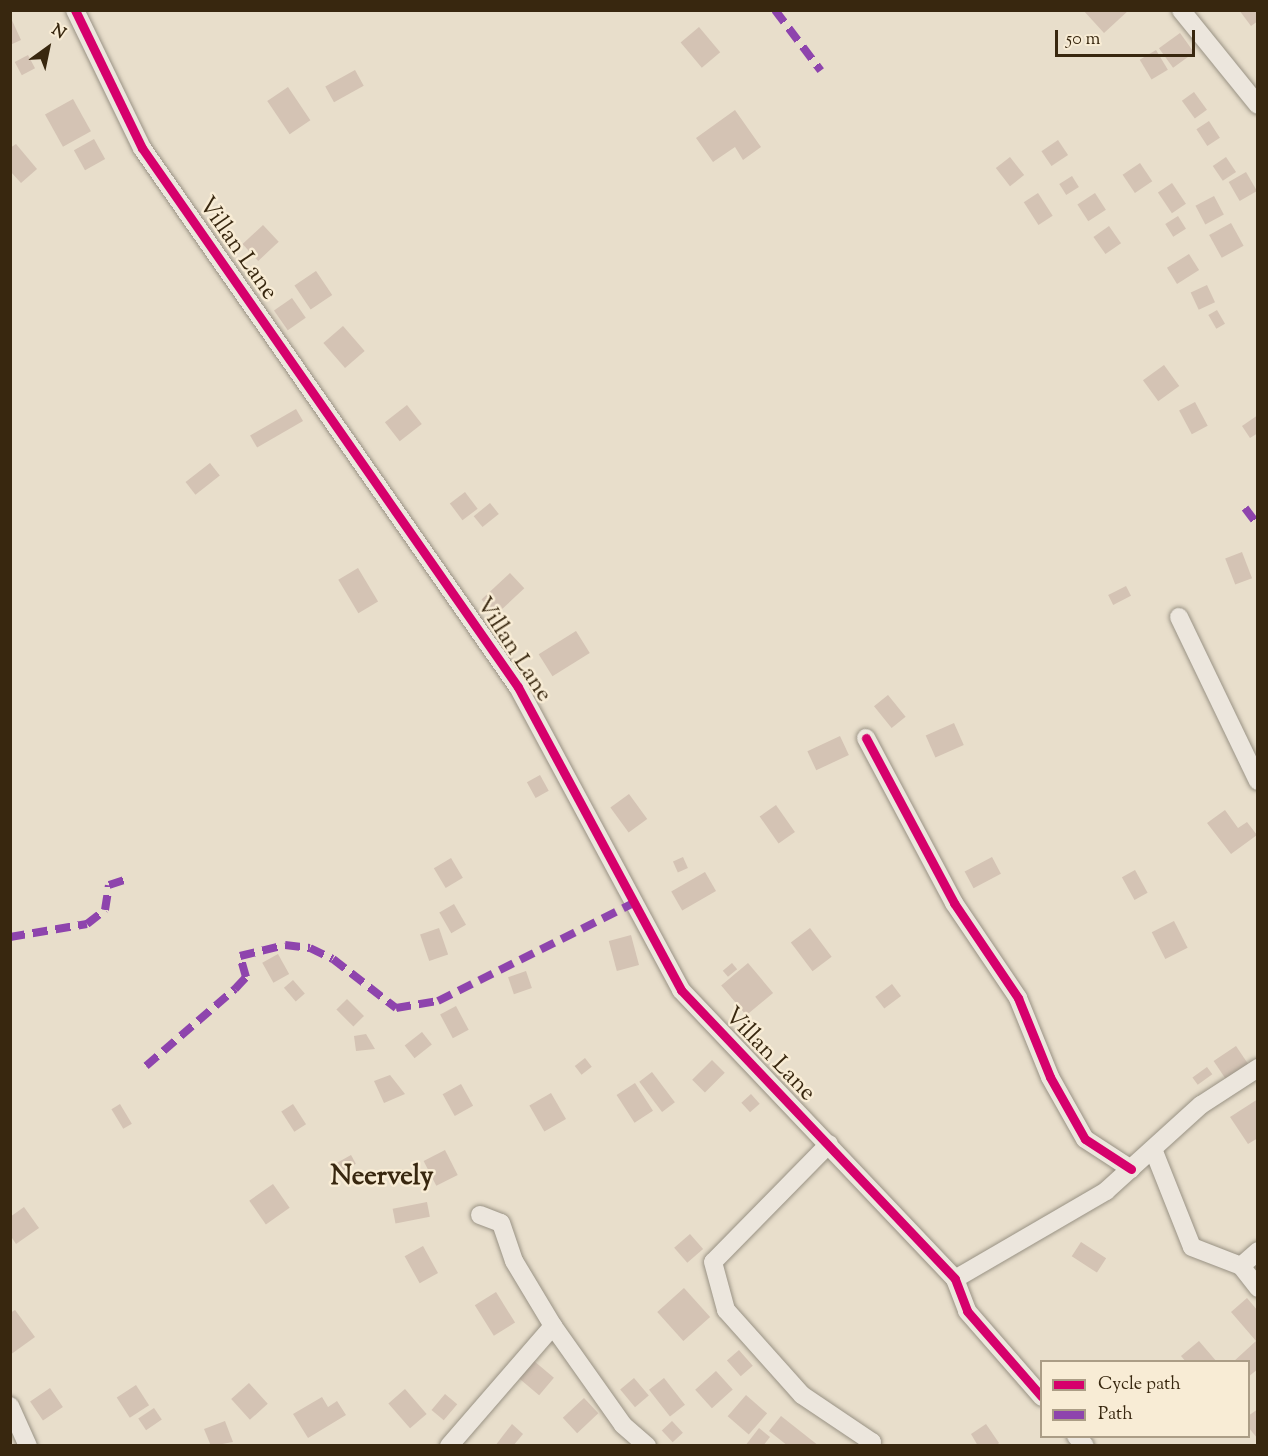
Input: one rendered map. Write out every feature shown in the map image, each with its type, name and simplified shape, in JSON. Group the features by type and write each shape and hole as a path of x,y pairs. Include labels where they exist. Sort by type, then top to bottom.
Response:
{"street":[{"name":"Villan Lane","path":"75,10 142,148 518,687 681,990 956,1279"},
{"path":"1181,10 1257,105"},
{"path":"1179,617 1257,780"},
{"path":"866,738 954,903 1018,998 1050,1077 1084,1139 1131,1168"},
{"path":"1040,1396 967,1311 956,1279 1106,1191 1201,1105 1257,1068"},
{"path":"829,1144 713,1262 726,1310 802,1395 872,1442 869,1446"},
{"path":"1153,1149 1192,1247 1241,1266 1257,1288"},
{"path":"480,1215 501,1223 514,1261 553,1326 623,1425 646,1446"},
{"path":"1241,1266 1257,1251"},
{"path":"449,1446 553,1326"},
{"path":"10,1406 28,1446"}],"building":[{"path":"1083,10 1129,10 1104,33"},
{"path":"1239,10 1258,10 1258,21 1251,26"},
{"path":"10,16 21,40 10,45"},
{"path":"699,27 720,52 702,68 681,42"},
{"path":"1180,33 1194,52 1173,68 1159,48"},
{"path":"1156,50 1168,70 1152,80 1140,60"},
{"path":"28,55 35,68 22,75 15,62"},
{"path":"355,70 364,86 334,102 325,86"},
{"path":"288,87 310,120 290,134 267,101"},
{"path":"1194,92 1207,110 1195,119 1182,101"},
{"path":"73,99 91,131 63,147 45,115"},
{"path":"735,110 761,147 743,160 735,147 713,162 696,138"},
{"path":"1209,121 1220,138 1207,146 1196,129"},
{"path":"94,139 105,159 85,170 74,150"},
{"path":"1058,140 1068,155 1051,166 1041,151"},
{"path":"16,144 37,169 21,183 10,171 10,148"},
{"path":"1010,157 1024,175 1010,186 996,168"},
{"path":"1226,157 1236,172 1223,181 1213,166"},
{"path":"1140,163 1152,181 1135,193 1123,175"},
{"path":"1246,172 1257,191 1240,201 1229,182"},
{"path":"1072,176 1079,187 1066,195 1059,184"},
{"path":"1172,183 1186,204 1172,213 1158,193"},
{"path":"1038,193 1053,216 1038,225 1024,202"},
{"path":"1095,193 1106,210 1088,221 1077,204"},
{"path":"1214,196 1224,215 1205,224 1195,206"},
{"path":"1178,216 1186,229 1173,237 1165,224"},
{"path":"1231,223 1244,246 1222,258 1209,235"},
{"path":"263,225 279,242 258,261 243,244"},
{"path":"1109,226 1121,243 1105,254 1093,237"},
{"path":"1189,254 1199,270 1177,284 1167,268"},
{"path":"316,271 332,295 311,310 294,286"},
{"path":"1207,285 1215,302 1199,310 1191,293"},
{"path":"292,298 306,318 288,330 274,311"},
{"path":"1217,310 1225,324 1216,329 1208,315"},
{"path":"343,326 365,351 345,368 323,343"},
{"path":"1164,365 1179,386 1158,401 1143,380"},
{"path":"1195,402 1208,426 1192,434 1179,410"},
{"path":"407,405 422,424 400,441 385,422"},
{"path":"296,409 303,421 257,448 250,436"},
{"path":"1258,415 1258,433 1250,438 1242,426"},
{"path":"210,463 220,476 195,495 186,482"},
{"path":"465,492 478,509 462,520 450,503"},
{"path":"490,503 499,514 482,527 474,516"},
{"path":"1242,552 1252,578 1235,585 1225,558"},
{"path":"358,568 378,601 358,613 338,580"},
{"path":"510,573 524,588 496,615 481,600"},
{"path":"1126,586 1131,596 1113,605 1108,595"},
{"path":"576,631 590,653 552,676 539,654"},
{"path":"888,695 906,717 892,728 874,706"},
{"path":"954,723 964,745 935,758 926,736"},
{"path":"840,736 849,755 816,770 807,751"},
{"path":"540,775 549,791 536,798 527,782"},
{"path":"629,794 647,819 629,833 610,808"},
{"path":"776,805 795,832 779,844 760,816"},
{"path":"1225,810 1238,828 1247,822 1257,835 1231,854 1207,823"},
{"path":"683,857 688,868 678,872 673,861"},
{"path":"992,857 1001,874 974,888 965,872"},
{"path":"451,858 463,878 446,888 434,868"},
{"path":"1135,870 1148,893 1134,900 1122,877"},
{"path":"705,872 716,891 682,911 671,891"},
{"path":"454,904 466,925 451,933 439,912"},
{"path":"1174,921 1188,948 1165,959 1152,932"},
{"path":"439,928 448,954 429,961 420,935"},
{"path":"810,928 832,957 812,971 791,942"},
{"path":"631,935 639,965 617,971 609,941"},
{"path":"278,954 289,974 273,983 262,963"},
{"path":"732,963 737,969 728,977 723,971"},
{"path":"748,963 773,993 746,1015 721,985"},
{"path":"526,971 532,988 514,994 508,977"},
{"path":"293,980 305,994 296,1001 284,988"},
{"path":"892,984 901,996 884,1009 875,997"},
{"path":"347,999 364,1016 353,1027 336,1010"},
{"path":"456,1006 469,1030 453,1038 440,1014"},
{"path":"422,1032 432,1045 415,1058 405,1046"},
{"path":"366,1034 375,1049 356,1051 354,1036"},
{"path":"1236,1046 1250,1067 1228,1082 1214,1061"},
{"path":"585,1058 592,1067 582,1075 575,1066"},
{"path":"712,1060 725,1073 705,1093 692,1080"},
{"path":"1207,1067 1212,1074 1198,1085 1192,1078"},
{"path":"652,1072 675,1102 662,1112 639,1082"},
{"path":"390,1075 405,1094 384,1103 374,1081"},
{"path":"635,1083 653,1111 635,1123 617,1095"},
{"path":"461,1084 473,1106 455,1116 443,1094"},
{"path":"551,1093 566,1119 544,1131 529,1106"},
{"path":"751,1094 760,1104 750,1112 741,1103"},
{"path":"1258,1099 1258,1138 1248,1144 1230,1117"},
{"path":"120,1104 132,1124 123,1129 111,1109"},
{"path":"293,1104 306,1124 294,1132 281,1112"},
{"path":"445,1150 458,1175 436,1186 424,1161"},
{"path":"351,1155 356,1164 339,1173 334,1164"},
{"path":"360,1169 363,1176 348,1183 345,1175"},
{"path":"273,1184 290,1208 266,1224 249,1201"},
{"path":"427,1202 430,1217 396,1223 393,1209"},
{"path":"24,1207 39,1228 16,1244 10,1235 10,1217"},
{"path":"690,1234 703,1249 687,1263 674,1248"},
{"path":"1081,1242 1106,1258 1097,1273 1072,1256"},
{"path":"423,1246 438,1273 420,1283 405,1256"},
{"path":"684,1288 710,1317 683,1341 657,1312"},
{"path":"496,1292 515,1323 494,1336 475,1305"},
{"path":"1247,1298 1258,1311 1258,1369 1250,1375 1250,1360 1235,1360 1256,1341 1231,1312"},
{"path":"15,1310 35,1337 10,1355 10,1313"},
{"path":"1199,1341 1215,1360 1184,1360 1181,1356"},
{"path":"739,1350 753,1366 741,1376 727,1360"},
{"path":"534,1361 554,1378 539,1395 519,1379"},
{"path":"716,1371 733,1390 712,1408 695,1390"},
{"path":"634,1378 649,1396 635,1407 620,1390"},
{"path":"664,1378 685,1405 670,1416 649,1390"},
{"path":"249,1383 268,1404 250,1420 231,1399"},
{"path":"136,1385 149,1405 130,1418 117,1398"},
{"path":"50,1388 63,1407 43,1420 30,1401"},
{"path":"405,1389 427,1414 410,1428 388,1403"},
{"path":"445,1394 457,1404 444,1420 432,1410"},
{"path":"746,1395 767,1413 749,1435 728,1416"},
{"path":"322,1397 328,1407 337,1401 346,1415 308,1438 293,1414"},
{"path":"584,1398 598,1413 577,1433 563,1418"},
{"path":"154,1408 162,1420 146,1430 138,1419"},
{"path":"1258,1409 1258,1439 1250,1429 1250,1415"},
{"path":"781,1416 819,1446 788,1446 769,1431"},
{"path":"225,1421 233,1442 211,1446 204,1429"},
{"path":"672,1421 683,1433 673,1442 662,1431"},
{"path":"512,1424 523,1434 513,1446 495,1446"},
{"path":"986,1424 999,1443 996,1446 978,1446 971,1434"},
{"path":"759,1428 770,1437 763,1446 745,1446"}],"marked path":[{"path":"775,10 821,71"},
{"path":"1245,508 1258,525"},
{"path":"10,937 87,924 105,910 109,885 128,879"},
{"path":"146,1066 246,977 240,956 285,945 310,948 333,959 396,1008 438,1001 634,903"}],"cycle path":[{"path":"75,10 142,148 518,687 681,990 955,1279 967,1311 1040,1395"},
{"path":"866,738 954,903 1018,998 1050,1077 1085,1139 1131,1169"}],"district":[{"name":"Neervely","path":"382,1178"}]}
